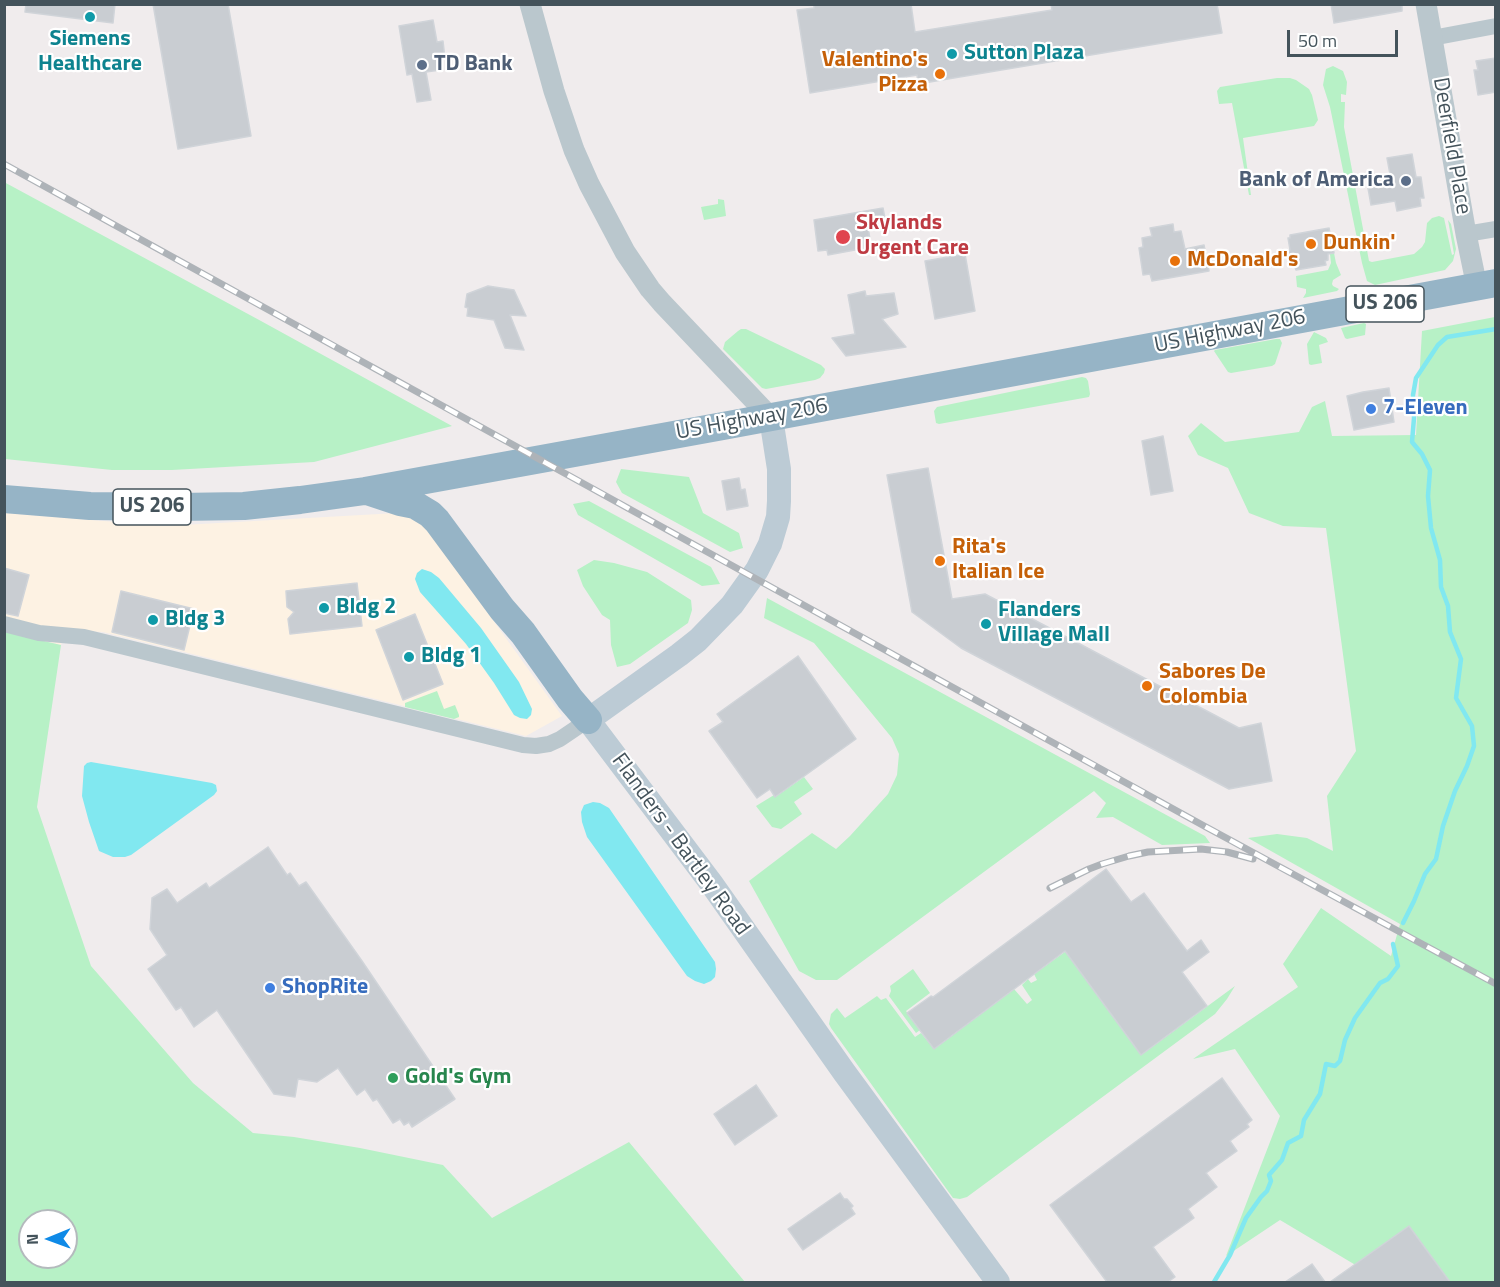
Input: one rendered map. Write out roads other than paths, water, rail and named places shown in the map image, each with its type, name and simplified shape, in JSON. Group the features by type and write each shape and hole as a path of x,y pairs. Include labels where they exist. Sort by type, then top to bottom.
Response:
{"highway":[{"name":"US Highway 206","path":"4,498 90,506 244,506 365,491 1486,285"},
{"path":"365,491 415,505 430,514 588,720"}],"main road":[{"path":"588,720 698,640 732,605 757,570 770,544 778,517 779,469 771,417"},
{"name":"Flanders - Bartley Road","path":"588,720 711,883 844,1072 998,1282"}],"street":[{"path":"530,4 554,91 574,150 625,252 662,303 771,417"},
{"name":"Deerfield Place","path":"1426,4 1466,234 1486,285"},
{"path":"1432,38 1496,26"},
{"path":"1466,234 1496,230"},
{"path":"4,624 39,633 90,638 524,745 549,744 588,720"}],"water":[{"path":"422,569 439,578 481,628 519,682 532,709 527,719 514,715 466,644 420,592 415,579 417,573"},
{"path":"91,762 212,783 216,785 217,791 131,855 113,857 99,851 82,796 84,766"},
{"path":"593,802 609,808 715,962 715,977 711,981 704,984 687,976 587,837 581,812 584,805"}],"waterway":[{"path":"1403,923 1425,874 1436,859 1443,826 1474,746 1472,726 1456,698 1461,659 1450,632 1448,606 1441,587 1440,560 1431,528 1428,496 1430,470 1422,454 1412,442 1413,395 1416,378 1438,345 1447,337 1496,329"},
{"path":"1214,1282 1230,1255 1246,1218 1267,1191 1271,1181 1269,1175 1282,1160 1288,1143 1301,1136 1304,1120 1320,1094 1326,1064 1335,1066 1340,1061 1345,1040 1355,1018 1380,983 1388,979 1398,966 1393,944"}],"railway":[{"path":"4,164 1206,827 1496,984"},
{"path":"1050,888 1102,864 1148,852 1201,849 1227,852 1253,859"}],"place":[{"name":"Siemens Healthcare","path":"90,17"},
{"name":"Sutton Plaza","path":"952,54"},
{"name":"TD Bank","path":"422,65"},
{"name":"Valentino's Pizza","path":"940,74"},
{"name":"Bank of America","path":"1406,181"},
{"name":"Skylands Urgent Care","path":"843,237"},
{"name":"Dunkin'","path":"1311,244"},
{"name":"McDonald's","path":"1175,261"},
{"name":"7-Eleven","path":"1371,409"},
{"name":"Rita's Italian Ice","path":"940,561"},
{"name":"Bldg 2","path":"324,608"},
{"name":"Bldg 3","path":"153,620"},
{"name":"Flanders Village Mall","path":"986,624"},
{"name":"Bldg 1","path":"409,657"},
{"name":"Sabores De Colombia","path":"1147,686"},
{"name":"ShopRite","path":"270,988"},
{"name":"Gold's Gym","path":"393,1078"}]}
